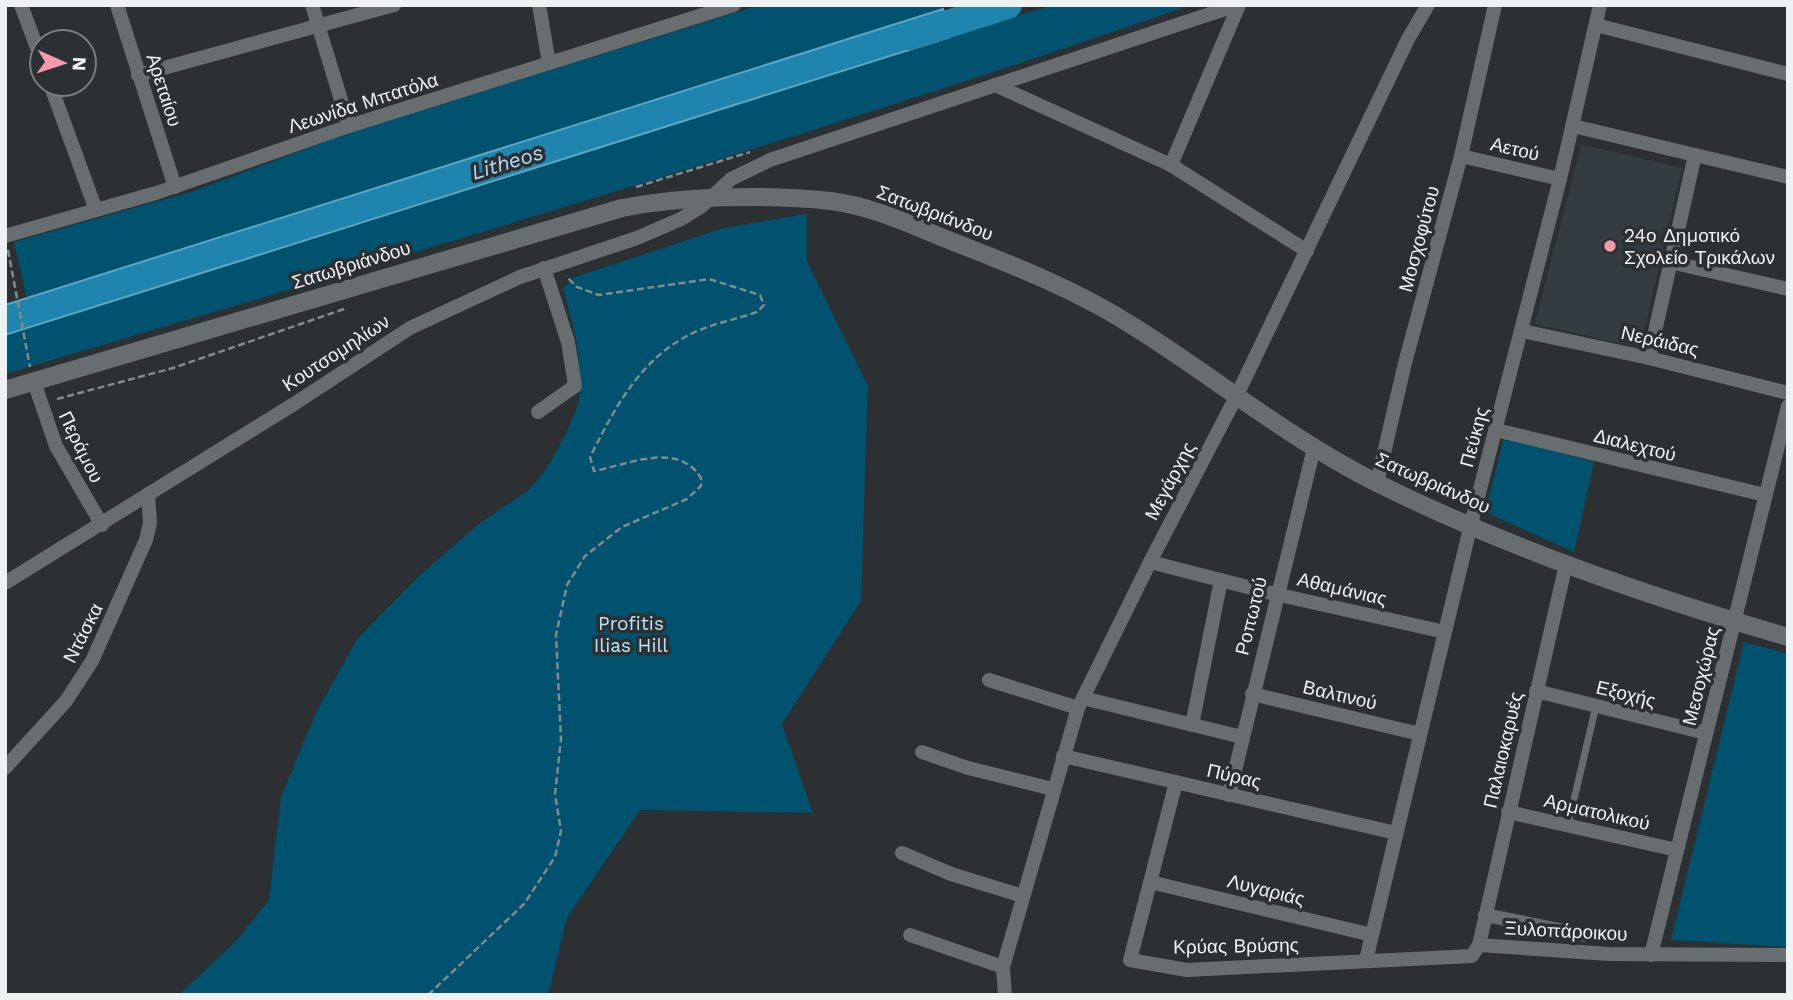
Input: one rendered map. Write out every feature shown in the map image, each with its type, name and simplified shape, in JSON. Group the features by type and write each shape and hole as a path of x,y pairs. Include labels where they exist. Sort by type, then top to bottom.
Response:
{"street":[{"path":"21,5 30,28"},
{"name":"Αρεταίου","path":"117,5 175,187"},
{"path":"312,5 349,126"},
{"path":"138,75 394,5"},
{"path":"539,5 549,63"},
{"name":"Λεωνίδα Μπατόλα","path":"5,235 175,187 349,126 733,5"},
{"path":"1171,165 1238,5"},
{"name":"Κουτσομηλίων","path":"5,583 102,525 410,328 485,291 672,223 741,173 770,160 1238,5"},
{"name":"Μεγάρχης","path":"1005,995 1003,967 1080,703 1236,397 1408,39 1428,5"},
{"name":"Μοσχοφύτου","path":"1377,483 1405,363 1461,156 1495,5"},
{"name":"Πεύκης","path":"1366,960 1471,524 1560,179 1600,5"},
{"path":"1596,25 1788,74"},
{"path":"995,85 1171,165 1307,251"},
{"path":"55,98 96,210"},
{"path":"1573,125 1788,177"},
{"path":"1649,358 1695,155"},
{"name":"Αετού","path":"1461,156 1560,179"},
{"name":"Σατωβριάνδου","path":"5,390 596,214 639,205 709,198 830,201 872,210 1002,261 1133,325 1314,448 1377,483 1566,564 1658,598 1788,637"},
{"path":"1670,262 1788,289"},
{"path":"538,412 575,386 568,342 544,268"},
{"name":"Νεράιδας","path":"1522,331 1649,358 1788,393"},
{"name":"Περάμου","path":"34,382 56,446 102,525"},
{"name":"Μεσοχώρας","path":"1651,955 1788,406"},
{"name":"Διαλεχτού","path":"1496,430 1765,495"},
{"name":"Ροπωτού","path":"1229,795 1275,594 1314,448"},
{"name":"Ντάσκα","path":"5,768 66,701 97,652 146,540 150,523 148,494"},
{"name":"Αθαμάνιας","path":"1150,562 1275,594 1445,632"},
{"name":"Παλαιοκαρυές","path":"1479,945 1566,564"},
{"path":"1192,724 1221,580"},
{"path":"989,680 1080,703 1192,724 1242,737"},
{"name":"Εξοχής","path":"1536,691 1706,733"},
{"name":"Βαλτινού","path":"1252,694 1420,734"},
{"path":"922,752 980,771 1053,789"},
{"name":"Πύρας","path":"1063,756 1396,833"},
{"name":"Κρύας Βρύσης","path":"1176,782 1130,960 1187,970 1469,957 1474,955 1479,945"},
{"name":"Αρματολικού","path":"1508,811 1677,850"},
{"path":"902,853 951,874 1023,896"},
{"name":"Λυγαριάς","path":"1150,882 1372,935"},
{"path":"1485,915 1585,935"},
{"path":"910,935 1003,967"},
{"name":"Ξυλοπάροικου","path":"1479,945 1651,955 1788,955"}],"lane":[{"path":"1568,825 1596,706"}],"path":[{"path":"5,235 27,351"},
{"path":"428,995 524,904 555,856 561,831 555,794 561,739 556,635 566,585 585,556 621,527 687,499 701,486 701,478 685,460 671,456 594,471 590,457 619,399 659,355 687,335 757,313 764,305 760,295 709,279 599,295 587,292 566,275 560,263"},
{"path":"40,404 173,368 357,305"}],"shaded area":[{"name":"24ο Δημοτικό Σχολείο Τρικάλων","path":"1581,144 1682,168 1640,348 1535,324"}],"green space":[{"path":"760,5 942,5 943,9 27,299 14,242 194,191 343,135"},
{"path":"1052,5 1191,5 749,150 5,374 5,335"},
{"name":"Profitis Ilias Hill","path":"807,214 807,261 868,386 861,601 782,724 813,813 640,810 567,918 548,995 179,995 238,939 269,900 281,797 315,715 357,639 419,576 480,523 529,490 546,469 565,436 578,405 581,384 576,338 563,288 575,277 724,228"},
{"path":"1504,438 1594,462 1574,552 1485,512"},
{"path":"1744,642 1788,654 1788,947 1671,940"}],"water":[{"name":"Litheos","path":"943,9 950,37 5,335 5,305"}],"waterway":[{"name":"Litheos","path":"910,36 1008,5"}],"place":[{"name":"24ο Δημοτικό Σχολείο Τρικάλων","path":"1610,246"}]}
